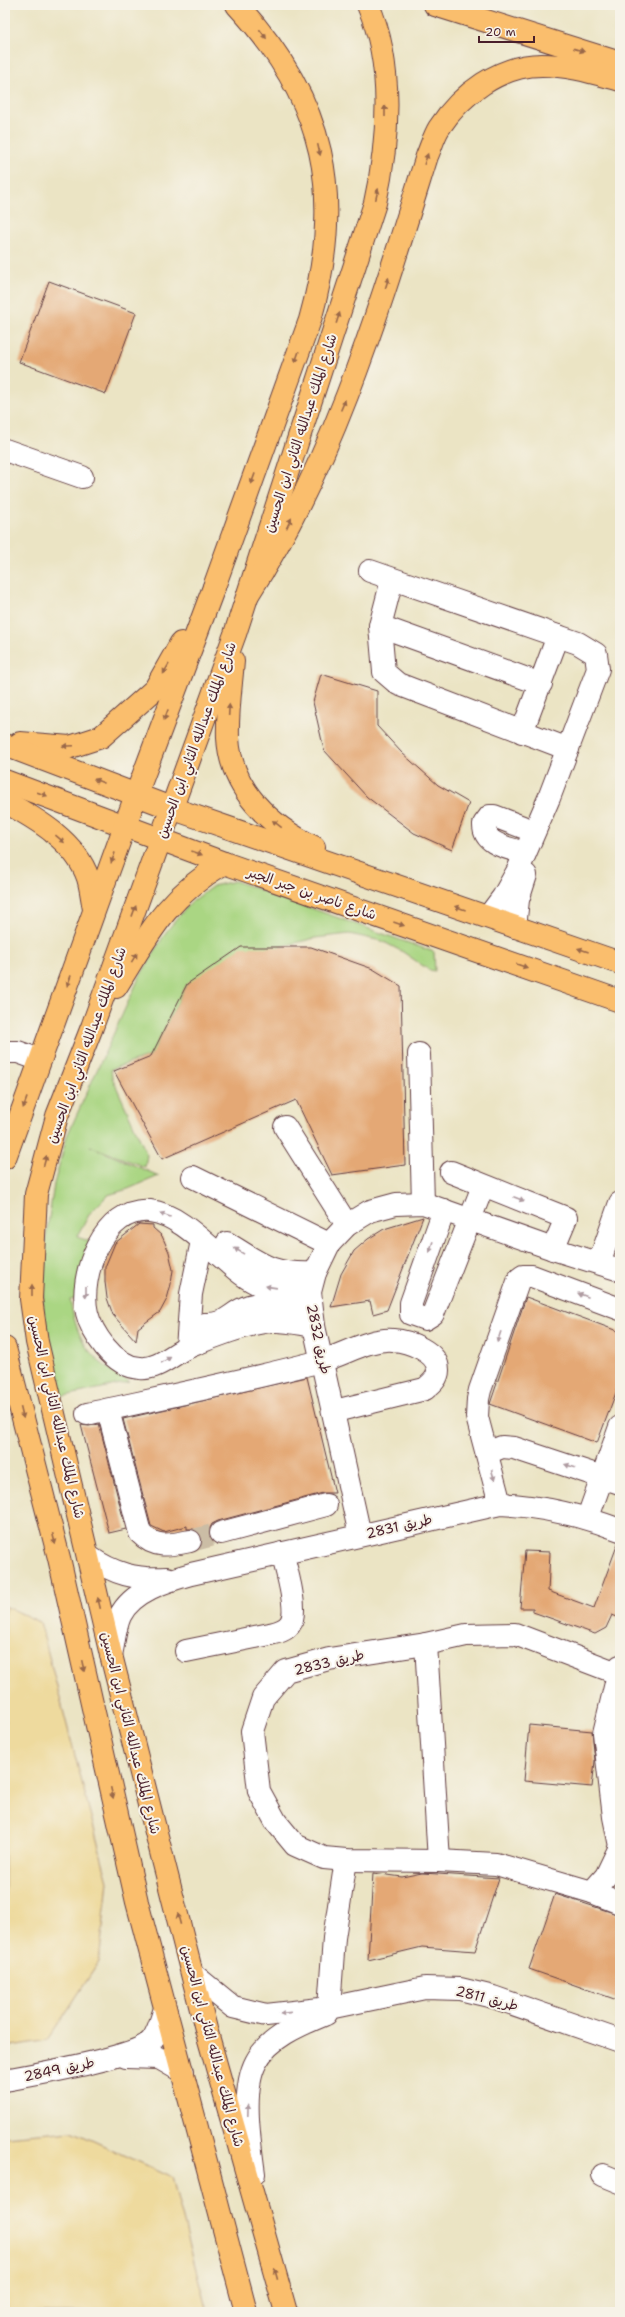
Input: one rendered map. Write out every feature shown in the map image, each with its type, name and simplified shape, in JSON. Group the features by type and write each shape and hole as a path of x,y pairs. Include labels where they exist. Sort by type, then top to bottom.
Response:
{"main road":[{"path":"5,1158 136,795 214,587 307,327 320,284 326,246 327,209 324,171 315,132 301,96 283,62 260,30 237,5"},
{"name":"شارع الملك عبدالله الثاني ابن الحسين","path":"286,2312 206,2029 194,1975 111,1655 37,1342 31,1299 36,1194 57,1116 92,1027 235,634 371,216 385,150 384,54 368,5"},
{"path":"435,5 620,63"},
{"path":"249,593 290,521 348,394 371,336 427,156 438,129 457,104 481,84 510,71 541,65 572,68 620,80"},
{"path":"5,740 70,747 100,737 155,689 214,587"},
{"path":"235,634 228,738 234,768 241,785 261,811 296,838 385,882"},
{"path":"5,744 171,808 620,963"},
{"name":"شارع ناصر بن جبر الجبر","path":"5,781 224,863 620,1001"},
{"path":"5,802 49,830 77,856 88,878 94,910"},
{"path":"92,1027 162,913 190,885 224,863"},
{"path":"5,1348 59,1558 137,1902 246,2312"}],"street":[{"path":"5,450 82,477"},
{"path":"370,571 392,580 578,643 596,654 598,668 549,798 533,831 525,853 503,897 488,917"},
{"path":"392,580 380,626 384,672 398,684 568,749"},
{"path":"380,626 541,684"},
{"path":"522,732 558,636"},
{"path":"515,927 518,900 550,804 549,798"},
{"path":"525,853 491,841 486,836 484,824 490,816 494,816 533,831"},
{"path":"5,1052 18,1052 40,1060"},
{"path":"419,1054 423,1203"},
{"path":"285,1127 347,1225"},
{"path":"452,1172 483,1186 566,1218 553,1249"},
{"path":"193,1177 329,1244"},
{"path":"444,1210 410,1303 411,1314 425,1319 433,1314 483,1186"},
{"path":"313,1301 257,1283 178,1221 164,1214 150,1210 135,1213 121,1219 110,1228 100,1242 91,1264 85,1288 87,1312 96,1336 111,1355 125,1364 141,1368 157,1365 187,1348 262,1322 282,1321 313,1301 329,1244 347,1225 370,1211 396,1204 423,1203 470,1218 553,1249 620,1270"},
{"path":"599,1263 618,1217"},
{"path":"187,1348 191,1294 202,1241"},
{"path":"227,1243 276,1271 287,1274 313,1301"},
{"path":"500,1504 477,1417 478,1398 519,1279 523,1276 532,1276 620,1309"},
{"path":"204,1324 220,1323 248,1306 267,1303 313,1301"},
{"name":"طريق 2832","path":"313,1301 322,1361 335,1411 360,1535"},
{"path":"184,1576 180,1543 152,1543 140,1533 97,1412 322,1361 381,1341 394,1340 421,1349 432,1357 438,1365 438,1375 431,1385 425,1389 335,1411"},
{"path":"588,1517 611,1480 620,1427"},
{"path":"487,1453 502,1448 514,1448 611,1480"},
{"name":"طريق 2831","path":"111,1655 120,1617 130,1602 146,1591 184,1576 500,1504 530,1505 588,1517 620,1530"},
{"path":"221,1533 326,1505"},
{"path":"186,1651 270,1634 283,1630 290,1624 293,1616 288,1579 282,1553"},
{"name":"طريق 2831","path":"88,1556 103,1566 124,1576 148,1579 184,1576"},
{"name":"طريق 2833","path":"592,1892 606,1876 620,1847 614,1817 604,1733 618,1670 515,1634 466,1635 426,1644 329,1659 286,1672 263,1698 252,1731 259,1791 276,1822 295,1845 324,1858 346,1860 439,1861 496,1864 592,1892 620,1903"},
{"path":"426,1644 439,1861"},
{"path":"329,2008 334,1938 346,1860"},
{"name":"طريق 2811","path":"194,1975 233,2006 266,2015 329,2008 425,1988 460,1989 493,1996 620,2041"},
{"name":"طريق 2811","path":"260,2218 247,2124 248,2091 256,2062 273,2042 304,2023 351,2004"},
{"name":"طريق 2849","path":"5,2080 112,2057 152,2041 157,2032 165,2009"},
{"name":"طريق 2849","path":"112,2057 159,2058 183,2072"}],"green space":[{"path":"235,881 434,952 435,971 429,970 403,952 382,941 349,934 315,938 259,952 187,984 151,1056 111,1069 112,1077 147,1155 145,1167 90,1146 159,1176 128,1189 108,1195 90,1213 77,1237 95,1243 84,1297 70,1300 77,1327 88,1350 101,1363 130,1382 60,1397 43,1311 43,1258 54,1184 67,1136 139,978 166,932 189,904 213,886"}],"sand":[{"path":"5,1606 40,1622 108,1882 99,1962 48,2040 5,2047"},
{"path":"72,2131 172,2177 207,2312 9,2312 5,2303 5,2137"}],"building":[{"path":"49,281 136,313 106,394 19,362"},
{"path":"321,674 377,691 377,726 402,753 438,785 469,803 452,850 414,833 367,797 324,750 313,702"},
{"path":"241,947 311,947 373,969 401,986 405,1165 332,1175 296,1100 162,1159 114,1071 151,1056 187,984"},
{"path":"423,1217 387,1310 373,1314 370,1301 331,1307 341,1274 354,1251 368,1239 384,1229"},
{"path":"139,1224 153,1225 153,1228 162,1236 169,1252 173,1270 167,1299 160,1312 138,1328 136,1341 113,1315 107,1298 105,1267 115,1243"},
{"path":"526,1297 620,1332 620,1382 597,1443 490,1404"},
{"path":"307,1377 335,1493 323,1493 218,1521 212,1524 209,1530 209,1537 213,1542 202,1545 200,1533 194,1529 187,1529 187,1526 164,1532 151,1526 123,1419"},
{"path":"99,1424 126,1529 109,1533 81,1425 89,1426"},
{"path":"618,1543 620,1543 620,1618 612,1615 606,1628 595,1634 533,1612 533,1608 520,1608 525,1551 550,1552 548,1591 594,1608"},
{"path":"529,1725 592,1731 595,1761 592,1787 524,1781"},
{"path":"373,1873 402,1877 422,1873 499,1878 475,1951 422,1947 368,1960"},
{"path":"555,1894 620,1915 620,2001 529,1969"}],"tunnel":[{"path":"190,1541 221,1533"}]}
